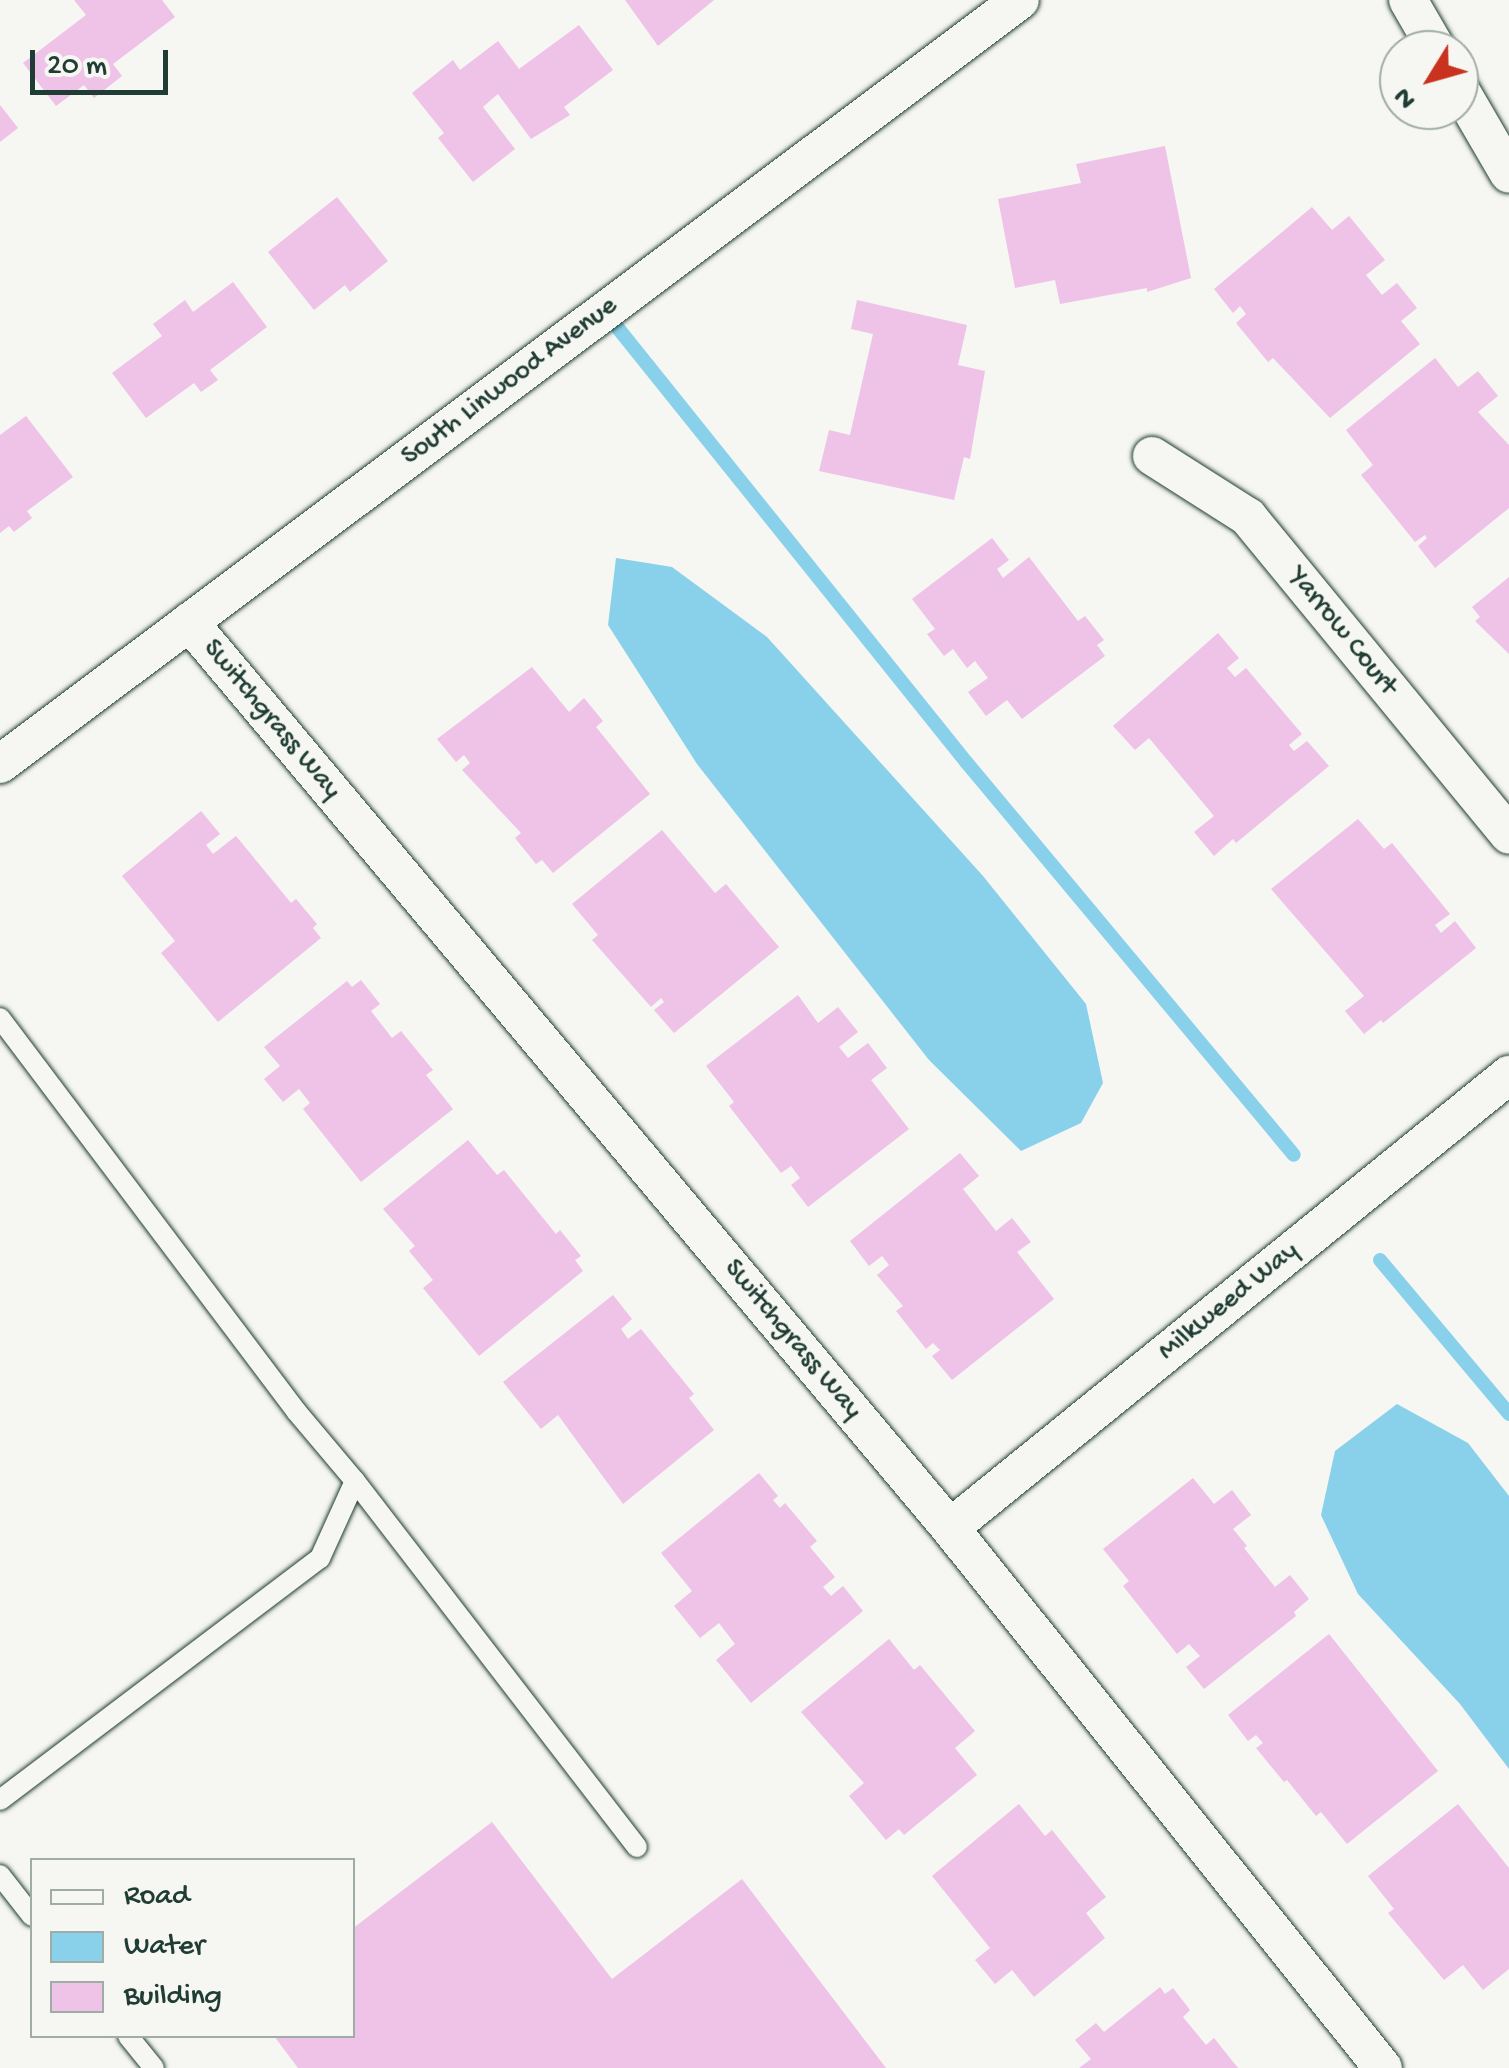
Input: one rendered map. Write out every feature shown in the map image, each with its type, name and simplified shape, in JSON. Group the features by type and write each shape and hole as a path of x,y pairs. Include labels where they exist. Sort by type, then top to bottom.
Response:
{"street":[{"name":"South Linwood Avenue","path":"0,764 1020,0"},
{"path":"1408,0 1425,30"},
{"path":"1479,122 1509,174"},
{"name":"Yarrow Court","path":"1152,456 1248,517 1509,835"},
{"name":"Switchgrass Way","path":"189,622 950,1528 1383,2068"},
{"name":"Milkweed Way","path":"950,1528 1509,1075"}],"lane":[{"path":"0,1018 296,1412 355,1481 638,1846"},
{"path":"0,1800 320,1558 355,1481"},
{"path":"0,1875 30,1913"},
{"path":"130,2038 154,2068"}],"water":[{"path":"616,558 672,567 767,637 983,876 1086,1004 1103,1083 1081,1123 1021,1151 929,1060 697,764 608,625"},
{"path":"1397,1404 1468,1443 1509,1496 1509,1769 1460,1704 1358,1594 1321,1515 1335,1451"}],"building":[{"path":"74,0 162,0 175,17 113,64 122,76 94,98 84,85 56,106 23,63 86,15"},
{"path":"625,0 714,0 658,46"},
{"path":"579,25 613,70 564,107 570,115 531,139 498,94 483,107 515,149 473,182 438,138 444,133 412,93 453,60 460,70 498,41 519,69"},
{"path":"0,105 18,128 0,142"},
{"path":"1165,146 1191,278 1147,292 1147,288 1060,304 1055,280 1015,288 998,199 1081,183 1076,164"},
{"path":"337,197 388,261 350,292 345,285 314,310 268,252"},
{"path":"1312,207 1332,230 1349,216 1385,260 1366,275 1382,295 1397,283 1417,308 1401,321 1420,344 1330,418 1273,358 1268,362 1236,323 1246,314 1240,306 1233,313 1214,289"},
{"path":"233,282 267,327 210,370 218,380 201,392 194,383 146,418 112,373 162,336 153,324 185,300 193,312"},
{"path":"857,300 967,325 958,365 985,371 970,459 964,457 954,500 819,471 829,430 850,435 873,334 851,329"},
{"path":"1435,358 1458,387 1478,371 1498,396 1478,412 1509,445 1509,508 1435,568 1418,546 1427,538 1425,535 1415,542 1361,475 1373,465 1346,430"},
{"path":"26,416 73,477 27,511 32,518 14,532 9,526 0,533 0,435"},
{"path":"992,538 1009,560 997,569 1003,578 1029,557 1078,621 1085,616 1104,640 1097,645 1105,656 1022,719 1007,700 986,716 968,692 988,678 975,661 967,668 953,649 944,656 927,634 935,629 912,599"},
{"path":"1509,577 1509,654 1475,621 1480,617 1472,607"},
{"path":"1218,633 1239,658 1227,668 1235,677 1246,668 1302,734 1289,745 1294,751 1307,741 1329,766 1236,843 1233,839 1214,856 1194,832 1214,816 1149,738 1135,750 1113,726"},
{"path":"532,667 569,712 584,698 603,721 596,727 650,794 553,873 542,860 536,864 515,838 521,833 462,770 470,763 464,755 456,762 437,739"},
{"path":"201,811 220,834 206,845 213,854 236,836 291,903 296,899 317,924 313,928 321,938 218,1022 161,953 175,941 122,876"},
{"path":"1358,819 1384,849 1392,843 1450,914 1435,925 1441,933 1455,921 1476,948 1364,1034 1345,1011 1364,996 1271,889"},
{"path":"662,830 715,893 726,884 779,947 674,1033 654,1010 664,1002 661,998 651,1007 592,940 598,935 572,904"},
{"path":"361,980 380,1004 371,1011 392,1038 401,1031 433,1070 426,1075 453,1109 361,1182 303,1109 310,1103 299,1089 283,1102 264,1079 280,1066 264,1047 347,981 352,987"},
{"path":"798,995 818,1023 838,1007 858,1032 839,1047 848,1058 868,1043 887,1068 871,1080 909,1129 808,1207 791,1185 800,1178 791,1166 781,1173 729,1106 734,1102 706,1066"},
{"path":"468,1140 497,1175 504,1170 556,1234 560,1230 581,1256 575,1260 583,1271 479,1356 423,1288 433,1280 409,1251 415,1246 383,1209"},
{"path":"960,1153 979,1176 963,1189 996,1231 1012,1218 1031,1242 1017,1252 1054,1299 952,1380 932,1356 940,1350 933,1343 926,1349 896,1311 903,1306 877,1275 889,1265 882,1256 869,1266 850,1241"},
{"path":"613,1295 632,1319 621,1329 628,1339 641,1329 694,1394 689,1398 714,1430 623,1504 558,1415 541,1429 503,1382"},
{"path":"759,1473 778,1496 773,1500 780,1508 785,1503 817,1541 810,1547 835,1577 823,1587 831,1596 843,1586 863,1611 751,1703 716,1660 735,1644 719,1623 700,1638 674,1606 692,1591 661,1553"},
{"path":"1193,1478 1214,1504 1232,1490 1251,1515 1233,1529 1247,1546 1244,1548 1275,1587 1290,1575 1309,1599 1294,1612 1296,1616 1204,1689 1186,1667 1200,1656 1189,1644 1177,1654 1123,1586 1129,1581 1103,1549"},
{"path":"1329,1634 1438,1771 1347,1844 1321,1812 1316,1816 1287,1780 1284,1782 1256,1748 1263,1743 1256,1735 1248,1741 1228,1715"},
{"path":"889,1639 914,1670 920,1665 975,1731 955,1748 977,1775 904,1835 899,1829 886,1840 849,1796 864,1783 801,1712"},
{"path":"1019,1804 1045,1836 1052,1830 1106,1897 1086,1913 1105,1938 1034,1997 1012,1970 995,1984 975,1960 990,1948 932,1876"},
{"path":"1458,1804 1509,1868 1509,1969 1483,1990 1463,1965 1444,1980 1388,1913 1394,1909 1368,1876"},
{"path":"492,1822 612,1979 742,1879 886,2068 298,2068 276,2038 355,2038 355,1927"},
{"path":"1160,1987 1165,1994 1173,1988 1190,2010 1183,2017 1206,2045 1214,2038 1238,2068 1079,2068 1091,2059 1075,2040 1096,2023 1104,2032"}],"waterway":[{"path":"605,312 967,763 1294,1155"},
{"path":"1380,1260 1509,1414"}]}
